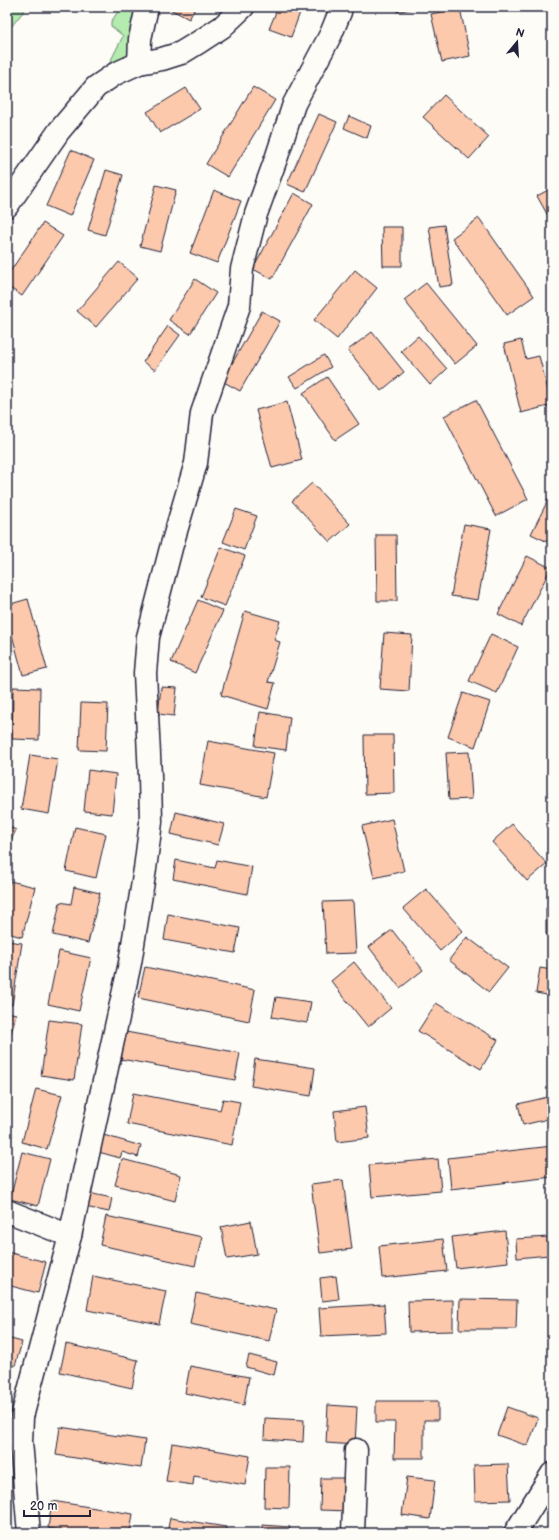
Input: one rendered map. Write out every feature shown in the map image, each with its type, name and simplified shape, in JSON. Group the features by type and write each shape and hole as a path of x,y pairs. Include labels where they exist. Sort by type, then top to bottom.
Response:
{"street":[{"path":"139,63 140,39 147,7"},
{"path":"7,206 59,131 96,87 115,74 139,63 162,59 187,49 222,27 243,7"},
{"path":"29,1533 21,1442 14,1412 70,1236 127,978 146,869 151,822 145,673 148,637 196,463 202,413 239,306 242,269 256,214 294,104 331,34 340,12 340,7"},
{"path":"7,1211 70,1236"},
{"path":"353,1533 356,1450"},
{"path":"515,1533 552,1474"}],"green space":[{"path":"7,7 27,7 7,32"},
{"path":"121,7 141,7 130,55 107,68 123,36 111,26 111,22"}],"building":[{"path":"171,7 196,7 189,19 170,9"},
{"path":"278,7 302,7 291,37 269,29"},
{"path":"396,7 418,7 397,12"},
{"path":"460,8 470,56 442,62 431,14"},
{"path":"253,87 275,100 228,177 206,164"},
{"path":"186,88 200,109 160,133 147,112"},
{"path":"444,95 489,137 469,159 423,117"},
{"path":"319,114 337,122 305,192 287,184"},
{"path":"349,116 371,126 367,138 344,128"},
{"path":"71,150 94,160 70,216 46,206"},
{"path":"106,170 123,175 105,235 88,230"},
{"path":"156,185 176,190 160,251 140,246"},
{"path":"552,188 552,223 537,196"},
{"path":"214,190 241,201 217,263 190,253"},
{"path":"294,193 313,204 272,279 253,269"},
{"path":"479,218 534,296 507,315 452,238"},
{"path":"43,223 63,236 22,296 7,286 7,276"},
{"path":"444,225 453,285 439,287 429,227"},
{"path":"382,227 402,227 402,266 383,266"},
{"path":"119,262 138,278 96,327 77,311"},
{"path":"355,270 377,288 337,339 314,320"},
{"path":"195,279 216,293 190,334 169,320"},
{"path":"426,283 477,346 455,364 404,300"},
{"path":"262,311 280,321 240,391 222,381"},
{"path":"168,326 180,335 155,370 143,362"},
{"path":"372,332 404,372 381,391 348,350"},
{"path":"418,336 447,369 430,385 401,351"},
{"path":"521,340 526,359 539,356 552,405 521,413 504,344"},
{"path":"324,355 331,367 297,388 289,377"},
{"path":"327,377 359,424 335,440 303,393"},
{"path":"476,400 528,499 496,516 444,416"},
{"path":"287,402 302,460 272,468 256,410"},
{"path":"312,483 350,524 330,542 292,501"},
{"path":"552,492 552,544 531,534"},
{"path":"236,509 257,516 244,550 223,542"},
{"path":"464,524 491,529 478,600 451,596"},
{"path":"376,535 396,535 397,601 377,601"},
{"path":"221,547 245,556 225,606 201,597"},
{"path":"527,556 551,568 521,626 498,614"},
{"path":"28,599 47,669 23,675 7,617 7,605"},
{"path":"198,600 223,611 195,673 171,662"},
{"path":"245,611 280,621 274,640 280,642 268,682 275,683 268,709 221,695"},
{"path":"384,633 412,635 409,691 380,689"},
{"path":"491,634 518,647 497,693 469,681"},
{"path":"13,687 40,688 39,740 12,739"},
{"path":"161,687 177,688 174,716 158,714"},
{"path":"463,693 490,702 475,747 448,737"},
{"path":"81,703 108,704 106,751 79,750"},
{"path":"260,712 290,717 286,750 255,746"},
{"path":"364,735 393,735 394,793 365,794"},
{"path":"208,741 274,753 266,797 200,785"},
{"path":"469,752 472,799 449,800 446,753"},
{"path":"30,755 58,759 49,814 21,809"},
{"path":"88,770 116,774 112,814 84,811"},
{"path":"176,812 224,824 218,845 171,834"},
{"path":"392,819 404,871 374,878 362,826"},
{"path":"512,824 547,864 527,881 492,842"},
{"path":"7,826 16,830 7,848"},
{"path":"75,827 106,834 96,878 66,871"},
{"path":"176,860 215,868 217,860 252,867 247,894 173,879"},
{"path":"10,881 35,887 22,937 7,933 7,892"},
{"path":"74,887 100,893 88,943 53,935 60,902 71,904"},
{"path":"426,889 463,931 440,951 403,908"},
{"path":"353,901 356,953 326,954 323,902"},
{"path":"546,908 552,908 552,935 546,934"},
{"path":"168,914 240,928 235,953 164,940"},
{"path":"392,930 423,970 400,988 369,947"},
{"path":"467,937 508,968 489,992 449,960"},
{"path":"7,941 22,943 12,1005 7,1004"},
{"path":"59,951 91,958 79,1011 48,1004"},
{"path":"354,962 391,1008 368,1027 331,981"},
{"path":"145,967 255,990 249,1021 138,998"},
{"path":"540,968 552,970 552,996 536,993"},
{"path":"276,997 311,1002 307,1023 272,1017"},
{"path":"436,1003 498,1040 481,1069 418,1031"},
{"path":"7,1012 16,1014 7,1050"},
{"path":"49,1020 82,1024 74,1080 41,1075"},
{"path":"126,1032 240,1053 235,1080 121,1059"},
{"path":"255,1059 315,1068 311,1096 251,1086"},
{"path":"36,1089 62,1095 47,1149 22,1142"},
{"path":"133,1093 220,1110 223,1099 240,1102 232,1145 127,1124"},
{"path":"552,1096 552,1118 523,1125 518,1104"},
{"path":"365,1107 369,1138 337,1142 334,1111"},
{"path":"100,1134 141,1146 138,1157 122,1152 120,1158 95,1151"},
{"path":"552,1146 552,1177 451,1189 448,1158"},
{"path":"22,1152 50,1159 38,1206 10,1199"},
{"path":"122,1159 181,1175 175,1201 115,1185"},
{"path":"438,1159 441,1191 372,1197 369,1165"},
{"path":"343,1180 352,1249 320,1253 311,1184"},
{"path":"88,1193 112,1198 109,1212 85,1207"},
{"path":"106,1216 202,1237 195,1266 100,1245"},
{"path":"251,1221 257,1254 227,1259 221,1227"},
{"path":"505,1231 508,1262 456,1268 452,1237"},
{"path":"548,1237 549,1255 517,1258 516,1239"},
{"path":"443,1239 447,1271 382,1278 379,1246"},
{"path":"7,1252 46,1262 38,1293 7,1285"},
{"path":"93,1276 166,1291 159,1324 87,1310"},
{"path":"336,1276 339,1299 322,1301 320,1278"},
{"path":"196,1293 276,1310 269,1341 190,1324"},
{"path":"460,1299 517,1300 516,1329 459,1329"},
{"path":"453,1300 453,1331 409,1332 408,1301"},
{"path":"384,1304 386,1333 321,1336 319,1308"},
{"path":"7,1338 22,1342 15,1366 7,1364"},
{"path":"66,1344 138,1360 132,1388 60,1372"},
{"path":"249,1355 277,1362 274,1375 246,1367"},
{"path":"190,1366 249,1377 244,1405 185,1393"},
{"path":"7,1383 12,1385 8,1396 7,1395"},
{"path":"376,1401 438,1401 438,1420 424,1420 424,1458 394,1458 395,1422 376,1422"},
{"path":"328,1405 357,1407 355,1445 326,1443"},
{"path":"507,1407 538,1418 528,1446 497,1435"},
{"path":"265,1418 304,1420 303,1442 264,1439"},
{"path":"60,1427 145,1440 141,1468 56,1455"},
{"path":"172,1443 250,1456 245,1485 194,1476 193,1485 166,1481"},
{"path":"508,1464 510,1500 475,1501 474,1465"},
{"path":"265,1467 290,1467 289,1508 264,1507"},
{"path":"407,1477 435,1480 430,1519 402,1515"},
{"path":"321,1478 349,1478 349,1511 320,1510"},
{"path":"52,1501 133,1514 130,1533 77,1533 48,1528"},
{"path":"170,1518 226,1527 225,1533 167,1533"},
{"path":"262,1525 290,1527 289,1533 262,1533"},
{"path":"385,1531 411,1532 411,1533 385,1533"}]}
